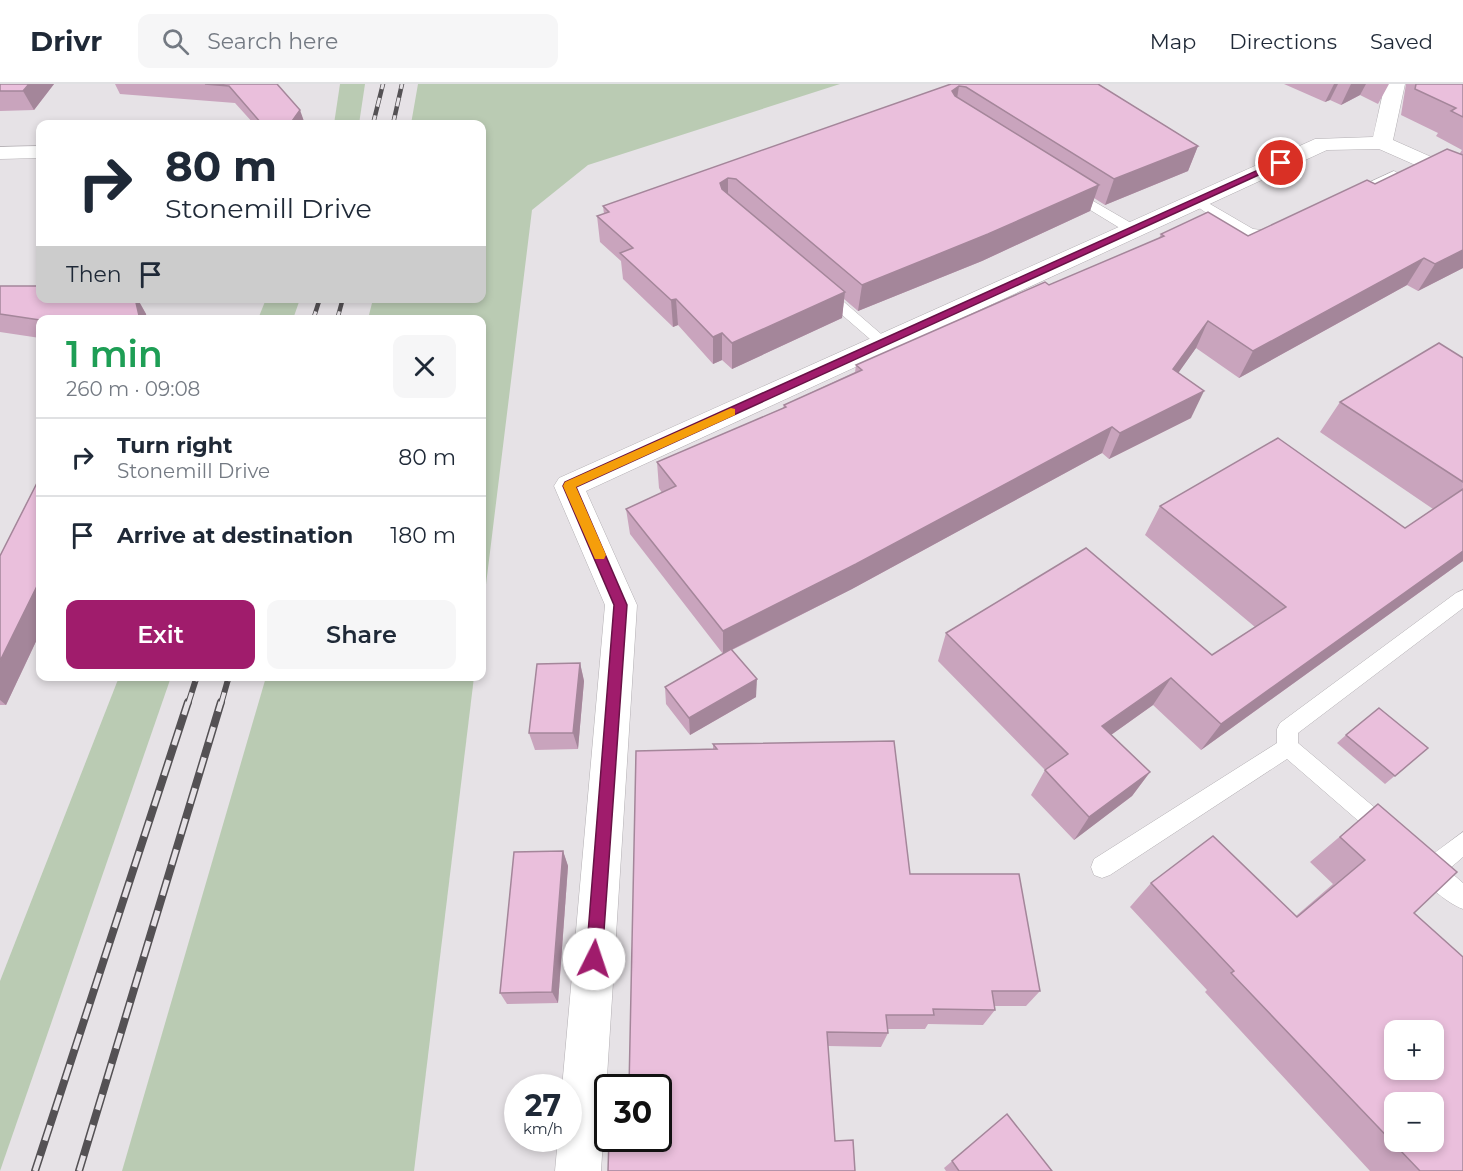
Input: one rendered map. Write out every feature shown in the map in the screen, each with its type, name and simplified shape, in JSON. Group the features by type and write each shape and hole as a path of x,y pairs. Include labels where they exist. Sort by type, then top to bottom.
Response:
{"street":[{"path":"1382,143 1395,84"},
{"path":"578,1171 621,605 570,486 1323,144 1382,143 1463,179"},
{"path":"0,153 36,152"}],"lane":[{"path":"1340,200 1394,175"},
{"path":"1054,182 1133,230"},
{"path":"1197,201 1250,232 1264,234 1296,219"},
{"path":"811,281 883,344"},
{"path":"1397,841 1288,747 1287,729 1463,598"},
{"path":"1102,867 1288,747"},
{"path":"1463,843 1422,863 1463,898"}],"green space":[{"path":"340,84 365,84 360,120 335,120"},
{"path":"418,84 840,84 588,165 532,210 486,584 486,315 369,315 372,303 486,303 486,120 412,120"},
{"path":"264,303 299,303 294,315 260,315"},
{"path":"117,681 170,681 0,1171 0,981"},
{"path":"265,681 474,681 414,1171 122,1171"}],"building":[{"path":"0,84 29,84 23,91 0,91"},
{"path":"205,84 277,84 300,110 293,120 259,120 229,86"},
{"path":"951,84 1098,84 1198,146 1114,179 966,87 959,86 952,91 955,96 1099,185 988,234 862,285 736,179 728,178 720,183 722,189 845,292 732,343 722,333 713,337 676,299 671,300 620,253 633,248 597,216 609,212 603,206"},
{"path":"1416,84 1463,84 1463,117 1451,111 1456,108 1415,89"},
{"path":"1447,149 1463,155 1463,250 1435,264 1424,258 1253,351 1208,321 1173,369 1204,391 1120,433 1112,427 856,564 723,631 626,509 676,486 657,462 786,407 784,405 862,370 856,365 1045,282 1049,285 1164,236 1161,234 1208,212 1248,236 1367,180 1375,184"},
{"path":"0,286 36,286 36,303 136,303 139,315 36,315 36,319 0,314"},
{"path":"1439,343 1463,358 1463,482 1340,402"},
{"path":"1278,438 1405,528 1463,489 1463,551 1221,724 1171,678 1102,726 1150,772 1089,817 1045,770 1068,754 946,633 1086,548 1212,655 1286,607 1160,506"},
{"path":"36,485 36,588 0,661 0,556"},
{"path":"731,649 757,679 689,718 665,687"},
{"path":"580,663 573,733 529,733 537,664"},
{"path":"1379,708 1428,748 1395,776 1346,735"},
{"path":"894,741 910,874 1019,874 1040,991 992,991 995,1010 933,1009 934,1015 886,1015 888,1033 827,1032 835,1141 853,1140 855,1171 608,1171 609,1152 672,1152 672,1074 629,1074 636,751 717,749 713,744"},
{"path":"1378,804 1457,872 1414,913 1463,957 1463,1171 1420,1171 1402,1152 1444,1152 1444,1092 1384,1092 1384,1133 1231,973 1234,971 1151,883 1213,836 1297,917 1365,860 1340,837"},
{"path":"563,851 552,992 500,993 514,852"},
{"path":"1007,1114 1052,1171 959,1171 952,1161"}],"railway":[{"path":"374,120 383,84"},
{"path":"394,120 402,84"},
{"path":"315,315 318,303"},
{"path":"338,315 342,303"},
{"path":"188,704 195,681"},
{"path":"221,704 228,681"},
{"path":"35,1171 188,702"},
{"path":"79,1171 221,702"}],"slow traffic":[{"path":"599,555 570,486 731,412"}],"route":[{"path":"594,959 621,605 570,486 1281,163"}]}
